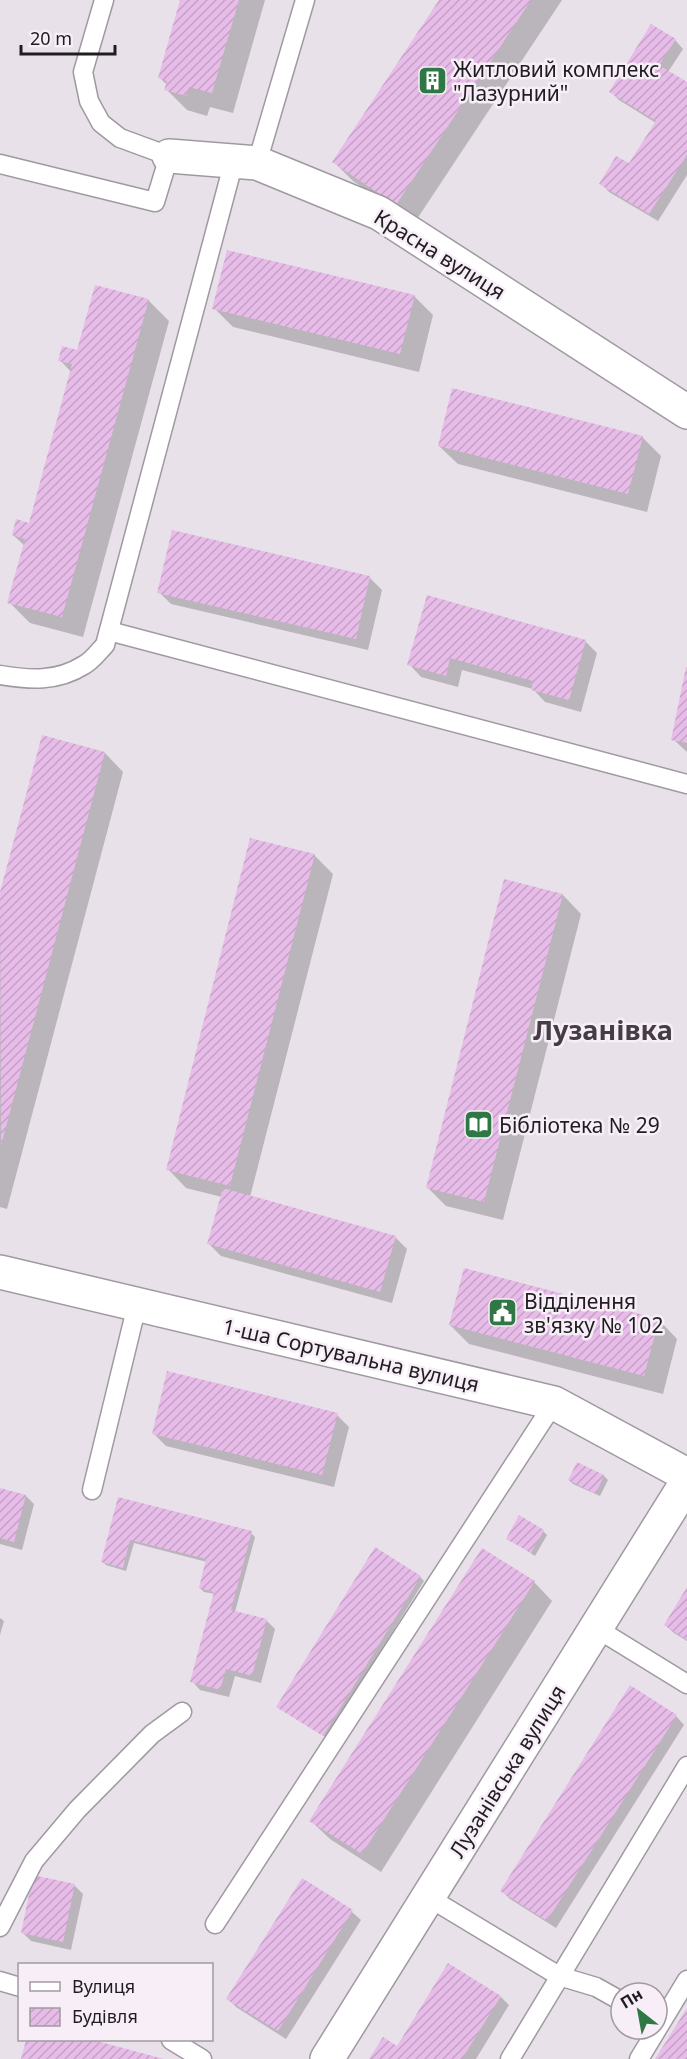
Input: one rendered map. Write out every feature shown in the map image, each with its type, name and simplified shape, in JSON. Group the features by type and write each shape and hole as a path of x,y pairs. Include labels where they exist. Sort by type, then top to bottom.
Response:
{"street":[{"name":"Красна вулиця","path":"169,156 246,162 379,213 687,412"},
{"name":"1-ша Сортувальна вулиця","path":"0,1272 554,1403 687,1475"},
{"name":"Лузанівська вулиця","path":"327,2059 687,1482"}],"lane":[{"path":"0,164 155,202 169,156 120,138 101,123 89,100 83,72 104,0"},
{"path":"0,675 29,680 55,678 86,664 105,645 246,162 305,0"},
{"path":"109,631 687,784"},
{"path":"92,1490 137,1305"},
{"path":"215,1924 554,1403"},
{"path":"596,1628 687,1684"},
{"path":"0,1927 34,1861 76,1810 153,1734 182,1712"},
{"path":"510,2059 687,1766"},
{"path":"428,1897 559,1976 596,1987 609,1994"},
{"path":"669,2006 687,1980"},
{"path":"0,1981 18,1986"},
{"path":"173,2041 202,2059"},
{"path":"639,2059 648,2041"}],"building":[{"path":"180,0 239,0 212,93 189,87 186,96 164,90 167,81 158,78"},
{"name":"Житловий комплекс \"Лазурний\"","path":"439,0 531,0 396,205 332,162"},
{"path":"651,24 676,39 659,65 687,82 687,155 649,214 599,184 616,156 629,163 656,121 609,92"},
{"path":"227,250 415,295 400,354 212,309"},
{"path":"95,285 149,299 62,617 7,603 25,539 12,535 16,519 29,523 72,364 58,361 62,346 77,350"},
{"path":"452,388 643,436 628,494 438,446"},
{"path":"172,530 370,576 356,639 157,593"},
{"path":"427,595 586,640 569,700 531,690 533,681 450,658 446,676 407,665"},
{"path":"687,667 687,743 671,740"},
{"path":"42,735 105,752 1,1146 0,892"},
{"path":"250,838 315,854 230,1186 166,1170"},
{"path":"504,879 563,894 484,1202 426,1188"},
{"path":"223,1188 396,1236 380,1292 207,1244"},
{"path":"464,1268 659,1319 644,1376 449,1325"},
{"path":"167,1371 338,1413 322,1475 152,1434"},
{"path":"577,1462 604,1475 596,1494 568,1480"},
{"path":"0,1488 26,1495 14,1542 0,1538"},
{"path":"118,1497 252,1531 231,1610 267,1619 252,1676 226,1669 220,1690 190,1682 214,1592 199,1588 206,1559 130,1540 123,1568 101,1562"},
{"path":"519,1515 544,1530 531,1553 506,1539"},
{"path":"375,1547 421,1576 323,1736 276,1707"},
{"path":"482,1548 535,1581 362,1854 309,1821"},
{"path":"687,1587 687,1640 664,1625"},
{"path":"630,1685 677,1715 547,1921 500,1891"},
{"path":"33,1875 75,1884 63,1942 21,1933"},
{"path":"302,1878 353,1910 278,2031 226,1999"},
{"path":"448,1963 501,1996 462,2059 369,2059 383,2037 397,2046"},
{"path":"687,2008 687,2059 655,2059 666,2041 669,2041 669,2037"},
{"path":"26,2041 97,2041 164,2059 21,2059"}],"place":[{"name":"Житловий комплекс \"Лазурний\"","path":"432,81"},
{"name":"Бібліотека № 29","path":"478,1125"},
{"name":"Відділення зв'язку № 102","path":"503,1313"}],"district":[{"name":"Лузанівка","path":"603,1029"}]}
